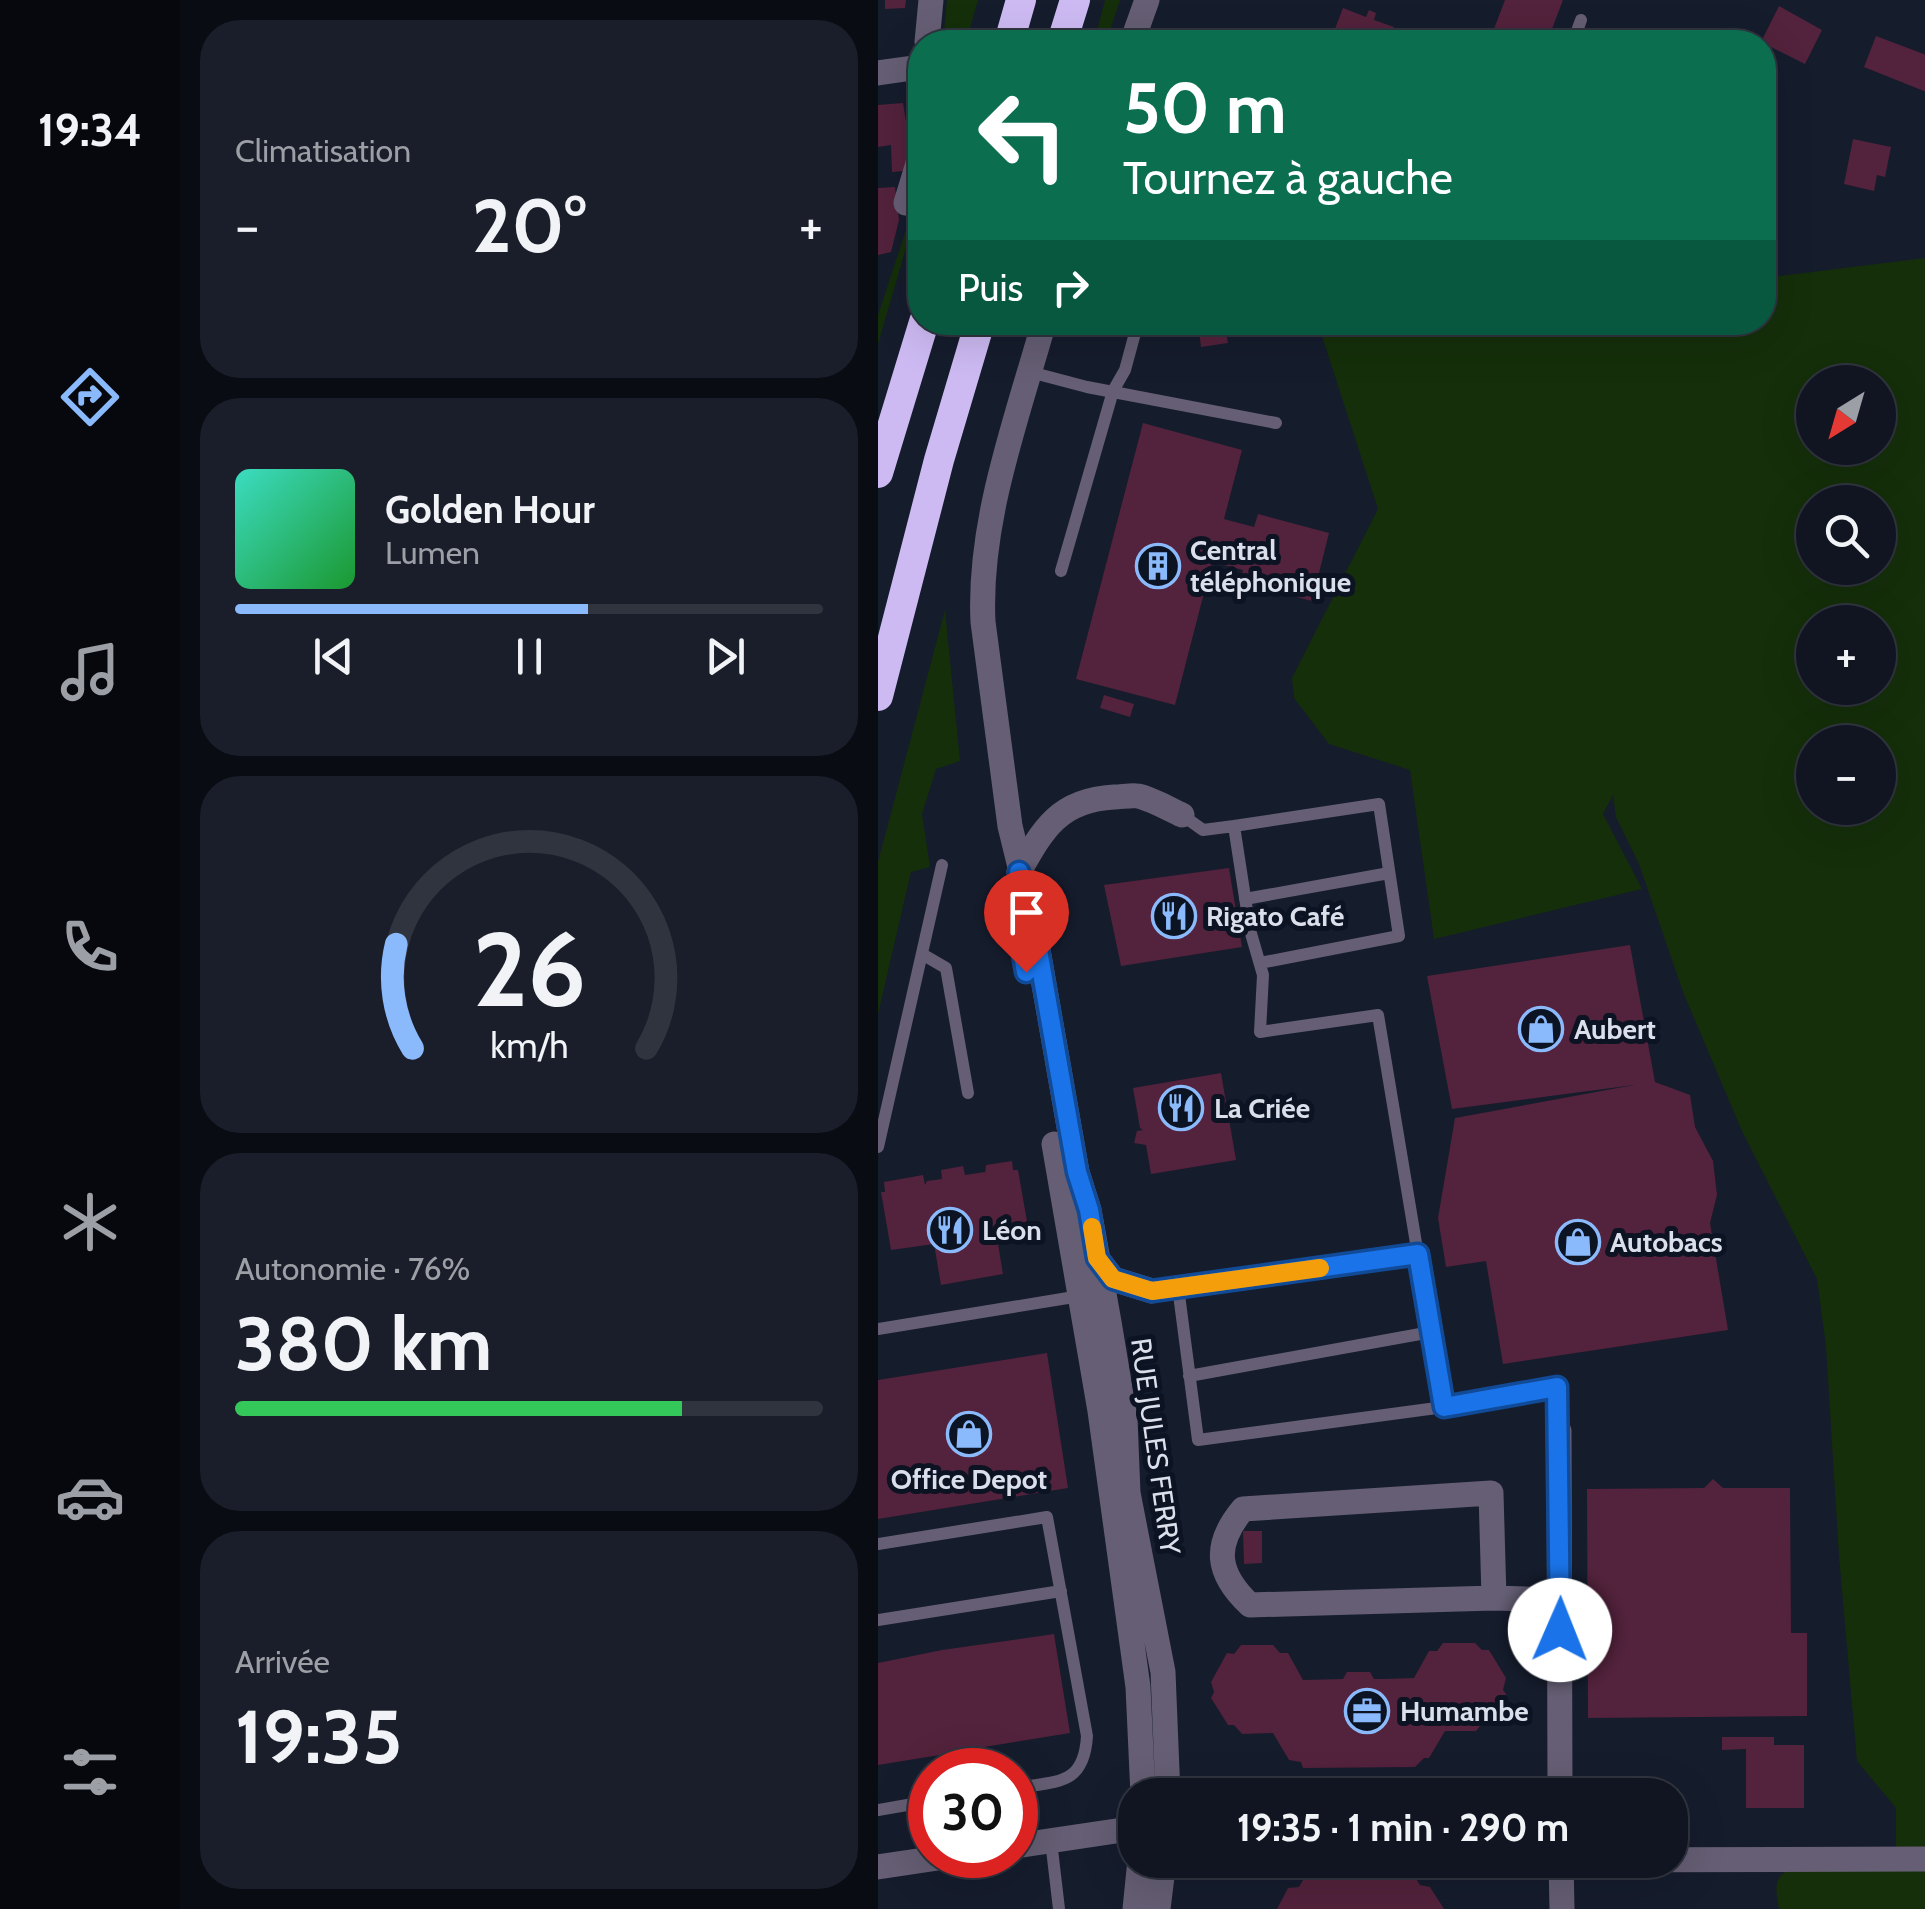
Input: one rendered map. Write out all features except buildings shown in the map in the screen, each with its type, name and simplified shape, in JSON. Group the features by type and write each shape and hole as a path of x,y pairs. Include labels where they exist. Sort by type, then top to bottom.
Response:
{"highway":[{"path":"1012,30 1022,0"},
{"path":"1066,30 1075,0"},
{"path":"878,473 920,335"},
{"path":"878,696 939,460 976,335"}],"street":[{"path":"927,30 931,0"},
{"path":"1136,30 1146,0"},
{"path":"878,73 908,69"},
{"path":"906,202 908,196"},
{"name":"RUE JULES FERRY","path":"1040,335 996,498 981,588 987,658 1019,872 1032,916 1058,1078 1097,1258 1124,1418 1128,1493 1163,1672 1167,1778"},
{"path":"1019,872 1040,833 1053,818 1098,798 1139,796 1182,815"},
{"name":"RUE JULES FERRY","path":"1019,872 1017,918 1100,1411 1138,1686 1142,1778"},
{"path":"1097,1258 1113,1279 1165,1289"},
{"path":"1108,1322 1112,1305 1165,1289"},
{"path":"1559,1431 1560,1778"},
{"path":"1494,1598 1491,1494 1243,1509 1225,1530 1222,1563 1230,1587 1250,1605 1494,1598 1560,1600"},
{"path":"1038,1843 1118,1831"},
{"path":"1688,1860 1926,1858"},
{"path":"878,1867 908,1862"},
{"path":"1135,1909 1138,1878"},
{"path":"1158,1909 1162,1878"},
{"path":"1561,1878 1562,1909"}],"lane":[{"path":"1577,30 1581,20"},
{"path":"1061,571 1113,391 1125,370 1134,335"},
{"path":"1030,372 1276,424"},
{"path":"1182,815 1203,830 1379,804 1398,936 1260,962"},
{"path":"1234,826 1245,900 1263,975 1260,1032 1378,1016 1444,1407"},
{"path":"878,1147 942,865"},
{"path":"1245,900 1389,873"},
{"path":"922,954 946,968 968,1093"},
{"path":"1418,1254 1165,1289 1189,1376 1198,1440 1444,1407 1557,1387 1559,1431"},
{"path":"878,1329 1080,1296"},
{"path":"1189,1376 1431,1332"},
{"path":"878,1544 1047,1517 1087,1736 1086,1756 1079,1771 1065,1780 1038,1784"},
{"path":"878,1620 1061,1591"},
{"path":"878,1810 908,1805"},
{"path":"1051,1841 1059,1909"}],"green space":[{"path":"947,0 978,0 969,30 944,30"},
{"path":"1105,0 1120,0 1110,30 1097,30"},
{"path":"908,224 908,241 878,344 878,315"},
{"path":"1925,258 1925,1909 1779,1909 1778,1881 1790,1869 1896,1868 1896,1808 1857,1761 1826,1346 1817,1279 1742,1131 1683,992 1639,864 1616,817 1613,795 1603,814 1642,889 1434,939 1410,770 1329,744 1294,698 1292,678 1378,509 1322,335 1776,335 1776,276"},
{"path":"945,610 960,761 936,769 922,814 930,867 911,872 878,1014 878,862"}],"slow traffic":[{"path":"1092,1227 1097,1258 1113,1279 1152,1291 1320,1268"}],"place":[{"name":"Central téléphonique","path":"1158,566"},
{"name":"Rigato Café","path":"1174,916"},
{"name":"Aubert","path":"1541,1029"},
{"name":"La Criée","path":"1181,1108"},
{"name":"Léon","path":"950,1230"},
{"name":"Autobacs","path":"1578,1242"},
{"name":"Office Depot","path":"969,1434"},
{"name":"Humambe","path":"1367,1711"}],"route":[{"path":"1026,972 1017,918 1019,872 1032,916 1077,1172 1089,1210 1097,1258 1113,1279 1152,1291 1418,1254 1444,1407 1557,1387 1560,1630"}]}
